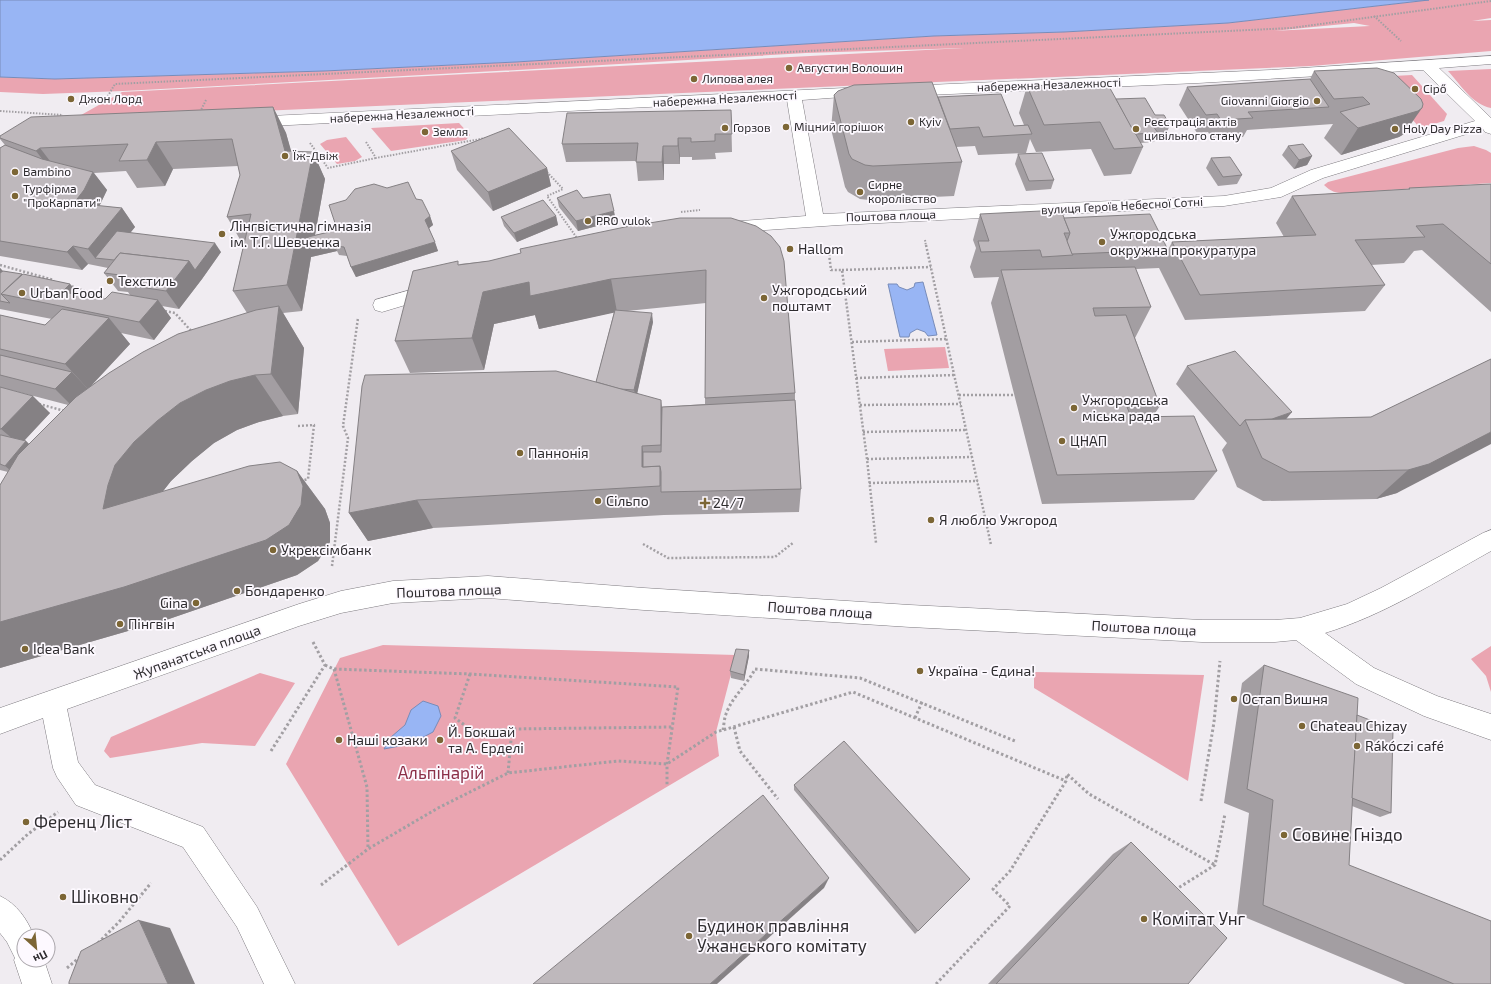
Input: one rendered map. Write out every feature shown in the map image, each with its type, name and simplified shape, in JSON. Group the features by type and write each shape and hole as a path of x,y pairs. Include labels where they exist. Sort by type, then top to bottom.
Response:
{"street":[{"name":"набережна Незалежності","path":"194,124 350,118 794,95 1123,82 1491,60"},
{"path":"1427,65 1489,125"},
{"path":"794,95 815,220"},
{"name":"вулиця Героїв Небесної Сотні","path":"968,213 1224,201 1275,193 1316,174 1489,125"},
{"name":"вулиця Героїв Небесної Сотні","path":"1275,193 1306,197"},
{"name":"Поштова площа","path":"708,228 815,220 968,213"},
{"path":"382,305 448,285"},
{"name":"Поштова площа","path":"341,602 393,592 488,587 644,600 918,617 1202,631 1274,631 1300,629 1351,614 1389,596 1491,540"},
{"name":"Жупанатська площа","path":"0,721 298,615 341,602"},
{"path":"1300,629 1365,676 1433,706 1491,727"},
{"path":"53,703 66,768 86,796 193,836 247,917 280,984"},
{"path":"0,911 16,930"},
{"path":"38,968 49,978"}],"path":[{"path":"103,104 115,84 1291,28 1491,1"},
{"path":"1373,16 1401,41"},
{"path":"194,124 206,100"},
{"path":"0,110 63,115 57,118"},
{"path":"308,140 328,168 489,137 483,111"},
{"path":"350,118 376,158"},
{"path":"542,167 563,189 547,196 580,243"},
{"path":"925,238 991,545"},
{"path":"827,244 831,270 931,267"},
{"path":"0,265 58,282"},
{"path":"842,270 867,459 876,543"},
{"path":"65,284 109,300"},
{"path":"161,310 175,313 198,337"},
{"path":"332,566 348,438 343,426 359,312"},
{"path":"852,342 947,339"},
{"path":"856,378 955,375"},
{"path":"959,395 1014,395"},
{"path":"38,404 71,413"},
{"path":"860,406 961,404"},
{"path":"298,426 314,425 308,479 300,481"},
{"path":"863,432 967,430"},
{"path":"867,459 972,457"},
{"path":"869,483 978,481"},
{"path":"643,544 668,558 775,557 794,542"},
{"path":"298,615 324,665 334,669 470,674 678,687 667,764 667,786"},
{"path":"1201,801 1214,722 1221,631"},
{"path":"271,751 299,708 324,665"},
{"path":"334,669 367,787 368,850"},
{"path":"723,730 726,714 736,696 748,682 755,669 853,677 922,702 1015,741"},
{"path":"470,674 455,718 474,732 512,729 672,726"},
{"path":"321,885 368,850 438,808 508,774 618,762 667,764 716,732 734,728 853,692 1066,781"},
{"path":"915,718 922,702"},
{"path":"734,728 740,751 778,799"},
{"path":"508,774 512,729"},
{"path":"936,984 1010,906 993,889 1010,871 1066,781 1067,774 1089,794 1215,865"},
{"path":"1172,892 1215,865 1225,814"},
{"path":"0,860 16,844 44,821"},
{"path":"94,946 105,937 151,883"},
{"path":"49,978 82,955"}],"green space":[{"name":"Липова алея","path":"1429,0 1491,0 1491,18 1472,21 1491,20 1491,51 1311,66 74,119 122,92 964,48 806,53 123,91 43,94 0,92 0,77 55,79 324,71 516,62 934,36 1064,32 1228,23","holes":["1354,23 1370,26 1274,31"]},
{"path":"1491,69 1491,108 1478,103 1462,88 1448,71"},
{"path":"1412,75 1447,114 1444,121 1420,128 1374,77"},
{"path":"459,123 470,135 466,140 391,151 371,128"},
{"path":"346,137 362,157 355,161 337,164 320,144 327,140"},
{"path":"1474,146 1491,153 1491,183 1345,193 1334,192 1324,185 1328,182 1458,148"},
{"path":"945,347 949,368 888,371 884,349"},
{"name":"Альпінарій","path":"383,645 736,655 716,732 719,756 398,946 286,764 340,658"},
{"path":"1491,646 1491,692 1486,676 1471,659"},
{"path":"1034,672 1204,675 1188,781 1034,688"},
{"path":"260,673 295,683 255,746 202,743 110,758 104,751 111,737"}],"water":[{"path":"0,0 1429,0 1228,23 1064,32 934,36 516,62 324,71 55,79 0,77"},
{"path":"923,282 937,335 928,336 925,332 917,329 910,333 909,337 900,337 888,284 897,284 899,287 907,290 914,287 915,283"},
{"path":"423,701 438,706 441,716 433,732 410,744 384,749 391,737 405,725 411,710"}],"building":[{"path":"1377,68 1394,73 1421,99 1423,104 1422,108 1418,111 1358,128 1340,112 1370,104 1363,97 1334,99 1314,71"},
{"path":"1310,79 1329,107 1248,112 1253,118 1221,120 1217,114 1206,115 1187,87"},
{"path":"932,82 962,162 873,166 865,165 852,159 849,154 834,95 838,91 854,85"},
{"path":"1107,83 1143,147 1114,149 1100,122 1044,125 1027,86"},
{"path":"1001,94 1014,126 1028,125 1032,134 983,137 979,127 950,129 938,97"},
{"path":"1145,98 1155,115 1164,115 1170,125 1153,126 1158,133 1135,134 1116,99"},
{"path":"273,107 285,151 313,152 287,285 233,291 251,214 227,217 240,175 232,139 156,142 147,160 119,161 128,144 40,148 36,151 0,138 0,136 31,117"},
{"path":"731,110 732,134 715,134 715,141 691,142 691,138 678,138 678,146 663,146 662,162 636,162 638,143 562,144 567,113"},
{"path":"509,128 547,168 488,192 451,151"},
{"path":"1303,144 1312,156 1299,160 1288,146"},
{"path":"5,145 42,159 93,172 84,190 74,203 122,208 88,249 73,246 67,252 0,241 0,148"},
{"path":"1042,153 1054,180 1029,181 1018,154"},
{"path":"1230,157 1242,175 1223,177 1211,158"},
{"path":"408,182 416,199 422,200 430,216 425,220 435,242 351,267 344,247 335,246 333,242 306,248 308,237 329,232 328,228 335,223 329,205 346,200 355,189 374,184 387,188"},
{"path":"1491,184 1491,264 1443,224 1416,226 1425,237 1355,240 1385,285 1200,295 1172,242 1316,235 1292,196"},
{"path":"577,190 583,198 610,194 614,211 576,221 557,198"},
{"path":"543,200 556,216 514,233 501,217"},
{"path":"1061,210 1070,233 1064,233 1073,255 1042,257 1040,250 981,252 978,241 989,241 980,214"},
{"path":"1150,214 1168,250 1072,254 1067,241 1070,233 1064,218"},
{"path":"680,218 731,218 756,226 771,236 780,247 784,261 795,393 705,398 706,270 611,279 530,296 529,282 483,292 472,338 395,341 413,271 458,261 458,265 489,261 521,253 520,249 625,227"},
{"path":"117,231 215,243 195,270 189,261 120,253 114,260 95,258"},
{"path":"120,253 189,261 166,291 121,284 128,276 104,273"},
{"name":"Ужгородська міська рада","path":"1135,267 1151,307 1093,308 1095,316 1126,315 1160,406 1127,407 1131,417 1194,416 1217,471 1057,475 1001,270"},
{"path":"3,271 22,274 1,294 10,303 0,301 0,273"},
{"path":"23,274 70,284 62,292 105,299 112,292 158,300 139,322 1,294"},
{"path":"279,306 271,374 255,375 230,381 206,390 180,403 157,421 134,442 115,465 108,485 103,509 249,466 280,462 297,471 303,486 301,505 289,525 266,540 124,587 0,622 0,485 18,455 76,397 109,373 143,352 178,334 256,310"},
{"path":"62,309 109,318 65,364 0,349 0,315 45,325"},
{"path":"615,310 652,313 634,390 620,389 596,382"},
{"path":"1235,351 1292,412 1272,419 1245,420 1240,426 1187,366"},
{"path":"0,355 72,372 55,389 0,375"},
{"path":"1491,359 1491,432 1429,464 1408,470 1289,472 1262,458 1245,420 1371,417"},
{"name":"Паннонія","path":"556,371 661,400 661,445 642,446 642,467 660,466 660,486 417,500 349,513 362,386 365,375"},
{"path":"0,387 33,396 1,429 0,429"},
{"path":"795,400 801,489 661,492 660,466 643,467 643,452 661,452 662,407"},
{"path":"0,435 26,441 5,466 0,464"},
{"path":"736,649 749,650 744,675 730,671"},
{"name":"Совине Гніздо","path":"1264,665 1358,698 1349,865 1491,921 1491,984 1454,984 1263,905 1273,800 1247,789"},
{"path":"1357,715 1393,729 1391,813 1352,798"},
{"path":"844,741 970,879 918,931 794,785"},
{"name":"Будинок правління Ужанського комітату","path":"763,795 829,878 710,984 533,984"},
{"path":"1131,842 1227,938 1188,984 996,984"},
{"path":"139,920 168,984 69,984 81,951"}],"place":[{"name":"Августин Волошин","path":"789,68"},
{"name":"Липова алея","path":"694,79"},
{"name":"Cipő","path":"1415,89"},
{"name":"Джон Лорд","path":"71,99"},
{"name":"Giovanni Giorgio","path":"1317,101"},
{"name":"Kyiv","path":"911,122"},
{"name":"Міцний горішок","path":"786,127"},
{"name":"Горзов","path":"725,128"},
{"name":"Реєстрація актів цивільного стану","path":"1136,129"},
{"name":"Holy Day Pizza","path":"1395,129"},
{"name":"Земля","path":"425,132"},
{"name":"Їж-Двіж","path":"285,156"},
{"name":"Bambino","path":"15,172"},
{"name":"Сирне королівство","path":"860,192"},
{"name":"Турфірма \"ПроКарпати\"","path":"15,196"},
{"name":"PRO vulok","path":"588,221"},
{"name":"Лінгвістична гімназія ім. Т.Г. Шевченка","path":"222,234"},
{"name":"Ужгородська окружна прокуратура","path":"1102,242"},
{"name":"Hallom","path":"790,249"},
{"name":"Техстиль","path":"110,281"},
{"name":"Urban Food","path":"22,293"},
{"name":"Ужгородський поштамт","path":"764,298"},
{"name":"Ужгородська міська рада","path":"1074,408"},
{"name":"ЦНАП","path":"1062,441"},
{"name":"Паннонія","path":"520,453"},
{"name":"Сільпо","path":"598,501"},
{"name":"24/7","path":"705,503"},
{"name":"Я люблю Ужгород","path":"931,520"},
{"name":"Укрексімбанк","path":"273,550"},
{"name":"Бондаренко","path":"237,591"},
{"name":"Gina","path":"196,603"},
{"name":"Пінгвін","path":"120,624"},
{"name":"Idea Bank","path":"25,649"},
{"name":"Україна - Єдина!","path":"920,671"},
{"name":"Остап Вишня","path":"1234,699"},
{"name":"Chateau Chizay","path":"1302,726"},
{"name":"Наші козаки","path":"339,740"},
{"name":"Й. Бокшай та А. Ерделі","path":"440,740"},
{"name":"Rákóczi café","path":"1357,746"},
{"name":"Ференц Ліст","path":"26,822"},
{"name":"Совине Гніздо","path":"1284,835"},
{"name":"Шіковно","path":"63,897"},
{"name":"Комітат Унг","path":"1144,919"},
{"name":"Будинок правління Ужанського комітату","path":"689,936"}]}
